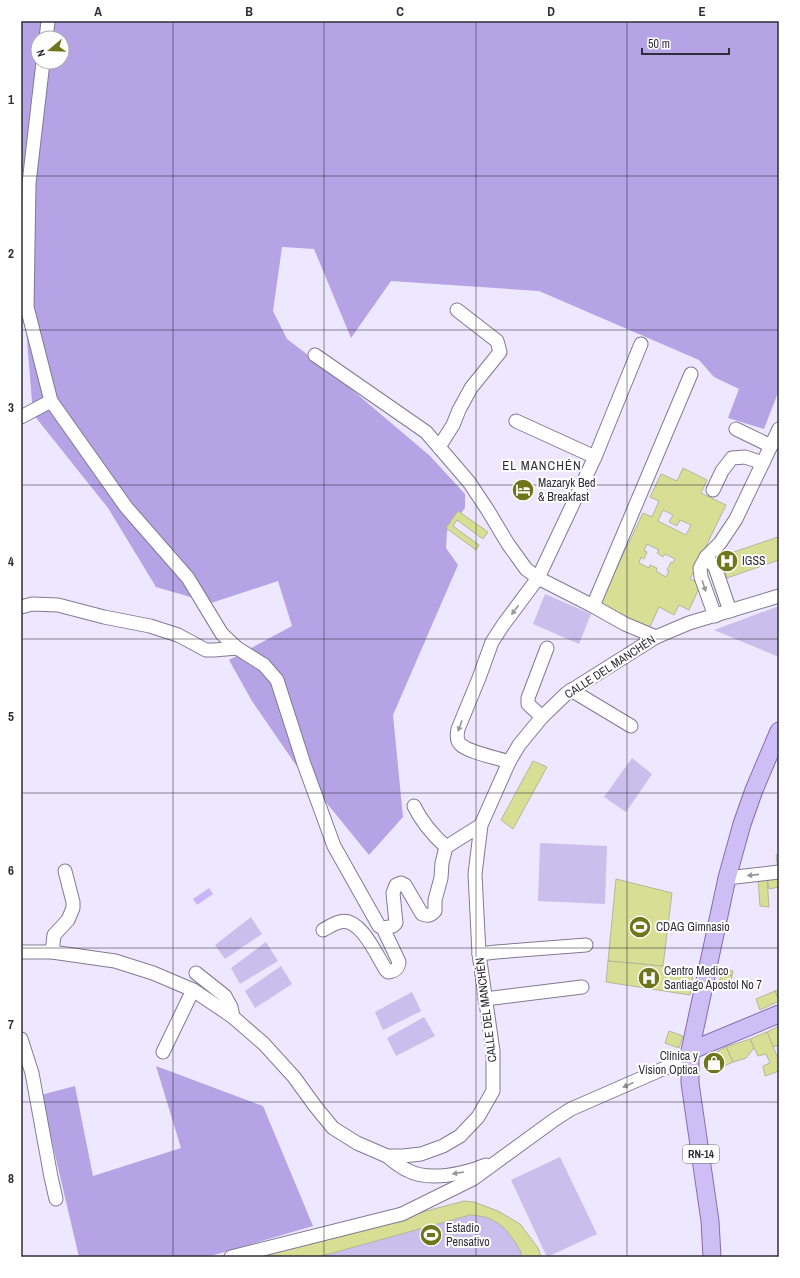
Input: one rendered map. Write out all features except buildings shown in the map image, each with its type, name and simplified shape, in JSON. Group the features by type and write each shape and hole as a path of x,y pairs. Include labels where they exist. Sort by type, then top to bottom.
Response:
{"main road":[{"path":"690,1057 727,878 754,790 779,731"},
{"path":"690,1057 779,1014"},
{"name":"RN-14","path":"690,1057 690,1083 710,1221 712,1257"}],"street":[{"path":"42,70 30,183 27,307 51,401 126,507 188,578 222,634 237,648 264,665 277,680 304,764 334,846 379,926 383,928 399,962 399,966 396,970 388,972 362,931 348,921 340,922 323,930"},
{"path":"439,447 453,425 459,410 472,388 500,352 497,341 457,310"},
{"path":"510,762 466,749 459,743 456,736 492,642 538,578 595,457 641,344"},
{"path":"315,355 426,432 468,482 526,569 538,578 626,624 656,637"},
{"path":"593,606 691,374"},
{"path":"21,417 51,401"},
{"path":"516,421 595,457"},
{"path":"715,616 701,577 700,568 706,556 720,543 736,519 779,428"},
{"path":"736,429 771,446"},
{"path":"713,490 722,471 732,458 745,457 763,463"},
{"path":"706,556 715,567 730,611"},
{"name":"CALLE DEL MANCHÉN","path":"21,952 52,952 114,961 153,973 193,990 233,1017 264,1044 294,1077 333,1128 357,1143 386,1156 421,1154 443,1146 460,1136 478,1117 493,1091 493,1051 479,954 475,874 482,825 519,744 542,717 570,690 656,637 689,623 779,596"},
{"path":"21,606 32,604 58,604 104,617 150,626 178,635 206,650 237,648"},
{"path":"542,717 528,704 528,698 547,648"},
{"path":"570,690 631,726"},
{"path":"414,806 420,819 431,833 446,847"},
{"path":"383,928 396,924 393,893 396,885 401,883 405,885 422,914 427,916 432,915 435,911 435,900 441,878 442,863 446,847 482,825"},
{"path":"52,952 54,935 68,920 73,908 73,902 65,871"},
{"path":"727,878 779,872"},
{"path":"479,954 586,945"},
{"path":"196,973 225,996 233,1017"},
{"path":"485,999 582,987"},
{"path":"163,1052 193,990"},
{"path":"21,1039 32,1073 56,1199"},
{"path":"231,1257 402,1214 473,1179 571,1109 690,1057"},
{"path":"386,1156 408,1171 432,1177 472,1171 507,1155"}],"shaded area":[{"path":"21,21 779,21 779,390 764,429 728,418 739,389 714,377 699,360 539,291 391,281 351,338 314,249 282,247 273,311 287,339 337,377 430,456 465,494 465,508 447,531 446,548 458,565 393,715 403,817 369,855 298,768 252,701 229,660 292,626 278,581 211,603 156,587 108,508 33,414 21,266"},
{"path":"545,594 591,614 579,644 533,624"},
{"path":"779,606 779,657 714,630"},
{"path":"632,758 652,774 626,812 604,797"},
{"path":"540,843 607,846 605,904 538,901"},
{"path":"209,888 213,894 197,905 193,899"},
{"path":"251,917 262,934 225,959 215,945"},
{"path":"266,942 278,961 240,984 231,968"},
{"path":"281,966 292,984 255,1008 245,991"},
{"path":"412,992 421,1011 383,1030 375,1012"},
{"path":"424,1017 435,1036 396,1056 387,1038"},
{"path":"156,1066 263,1106 313,1226 207,1257 79,1257 41,1095 75,1086 93,1176 181,1148"},
{"path":"560,1157 597,1234 547,1257 511,1180"},
{"name":"Estadio Pensativo","path":"464,1201 474,1202 498,1211 520,1224 541,1257 265,1257"}],"place":[{"name":"Mazaryk Bed & Breakfast","path":"523,490"},
{"name":"IGSS","path":"727,561"},
{"name":"CDAG Gimnasio","path":"640,927"},
{"name":"Centro Medico Santiago Apostol No 7","path":"649,978"},
{"name":"Clínica y Vision Optica","path":"714,1063"},
{"name":"Estadio Pensativo","path":"431,1235"}],"district":[{"name":"EL MANCHÉN","path":"542,465"}]}
